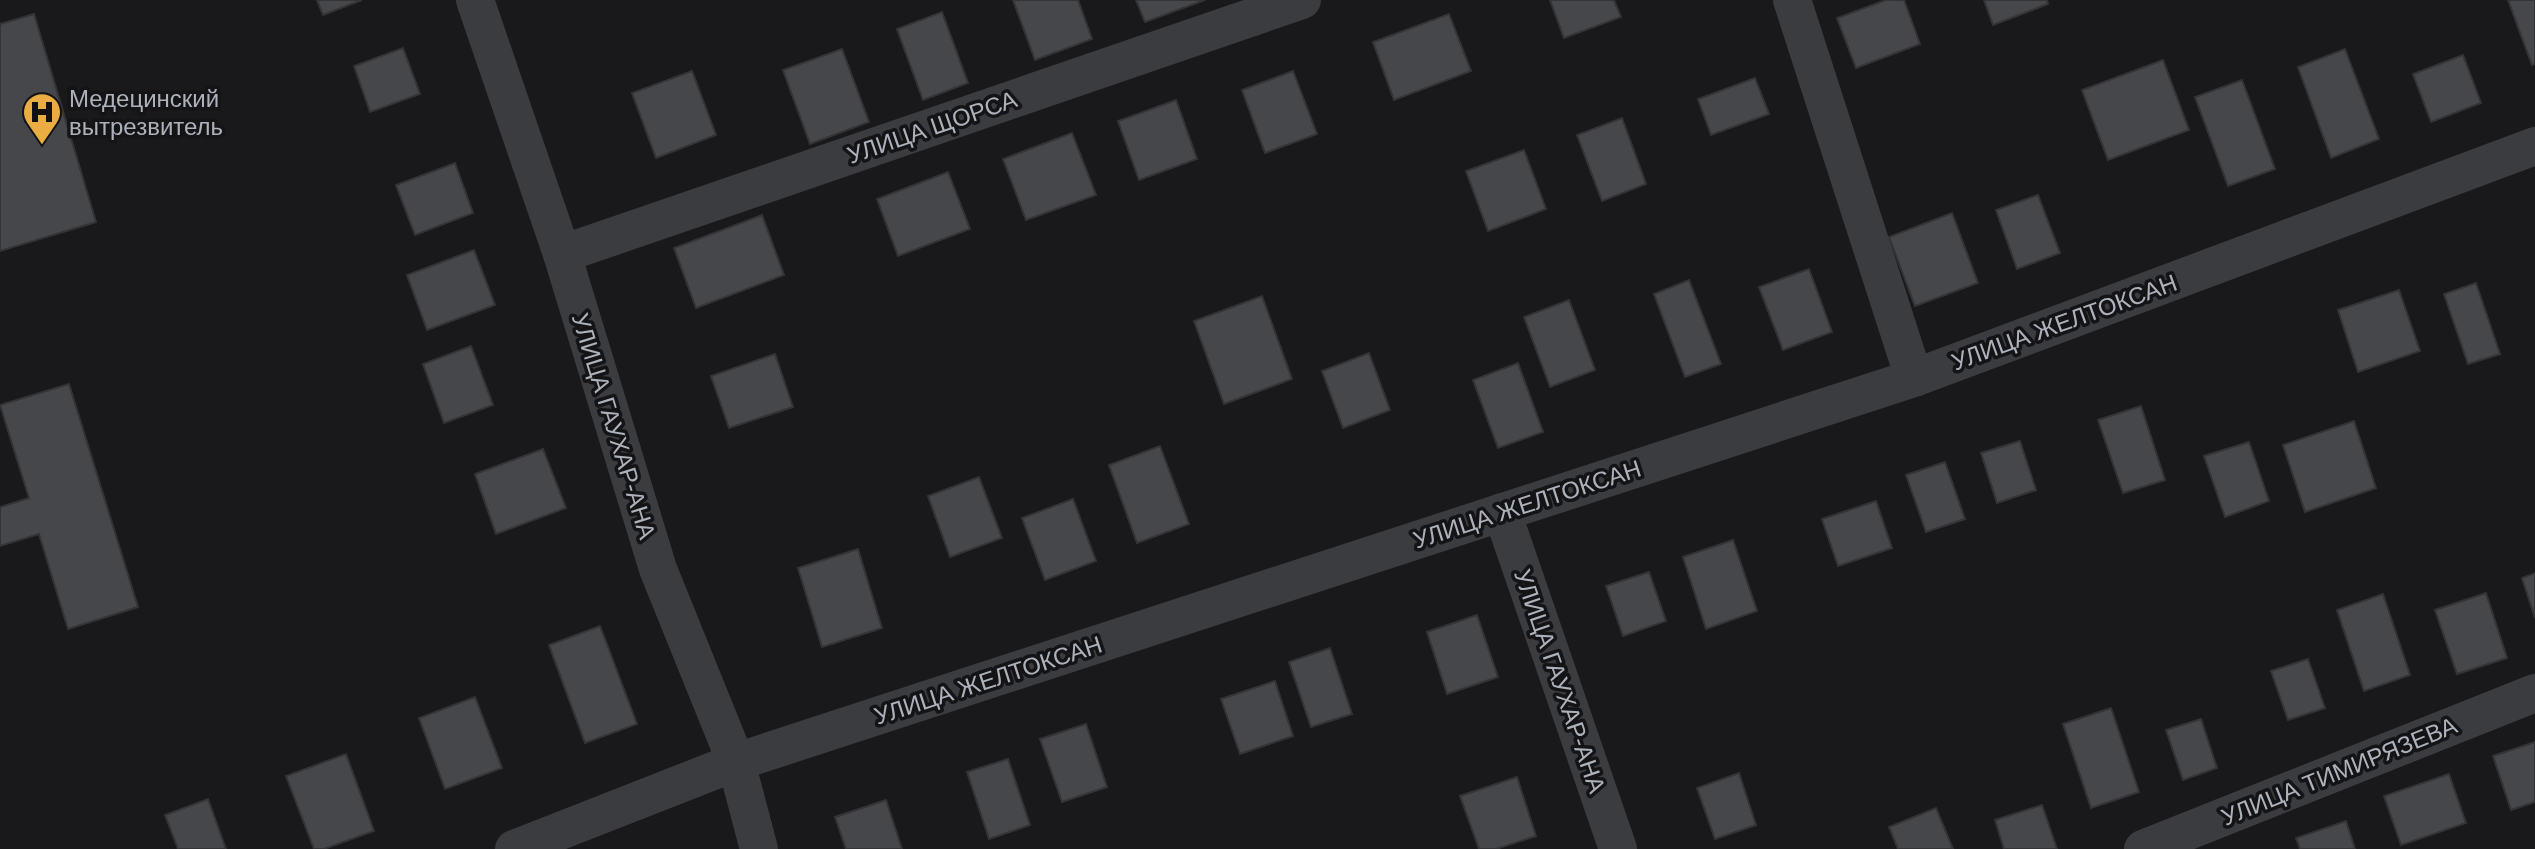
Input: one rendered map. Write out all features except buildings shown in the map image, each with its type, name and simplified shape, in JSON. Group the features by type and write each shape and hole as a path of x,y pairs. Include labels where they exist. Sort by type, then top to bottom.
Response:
{"street":[{"name":"УЛИЦА ГАУХАР-АНА","path":"475,0 562,254 658,569 736,762 759,849"},
{"name":"УЛИЦА ЩОРСА","path":"562,254 1302,0"},
{"path":"1792,0 1914,377"},
{"name":"УЛИЦА ЖЕЛТОКСАН","path":"514,849 736,762 1914,377 2535,146"},
{"name":"УЛИЦА ГАУХАР-АНА","path":"1502,512 1618,849"},
{"name":"УЛИЦА ТИМИРЯЗЕВА","path":"2143,849 2535,693"}],"place":[{"name":"Медецинский вытрезвитель","path":"42,146"}]}
